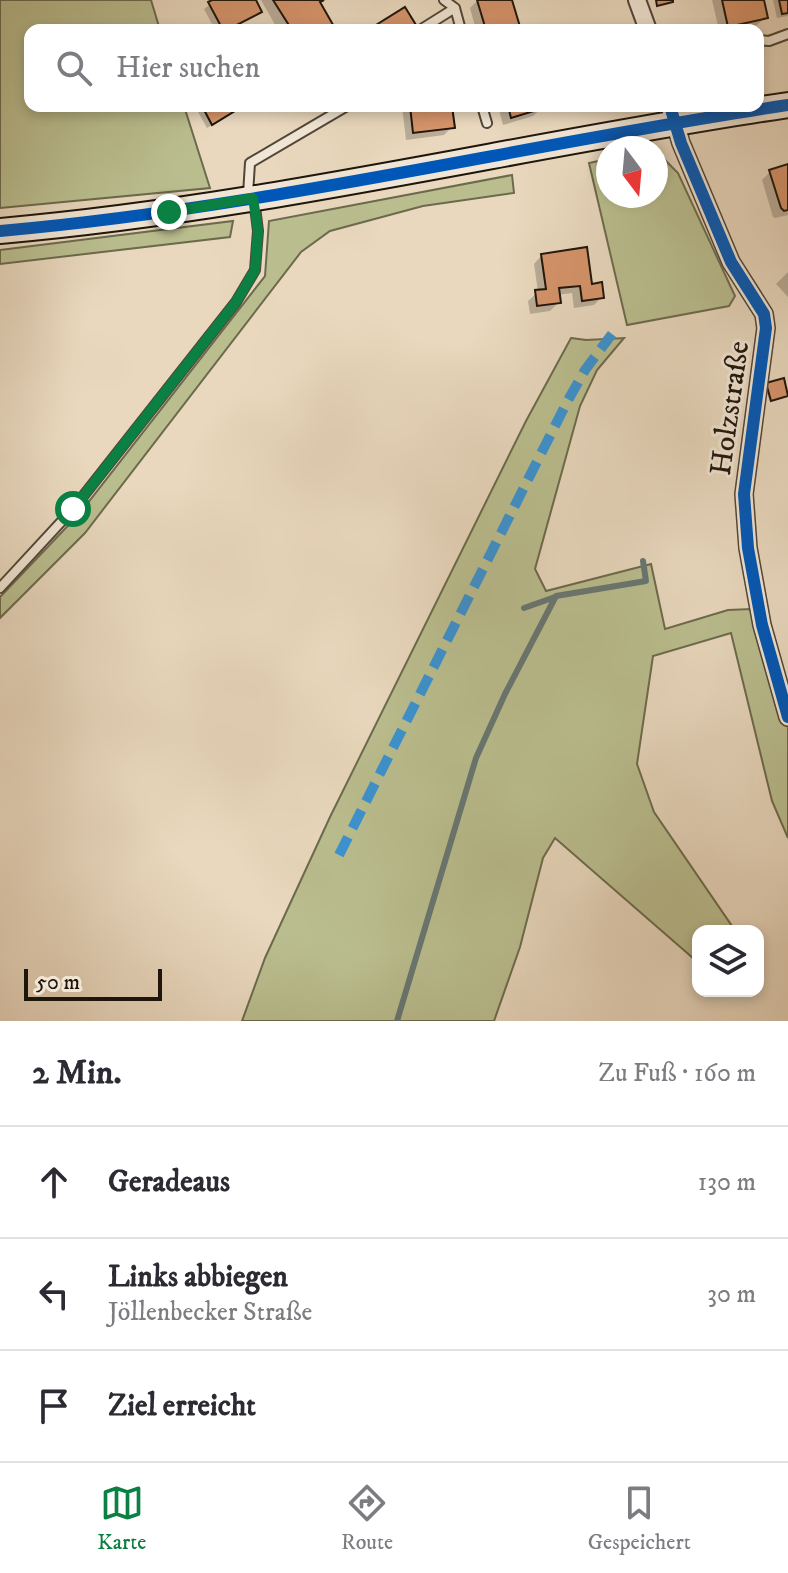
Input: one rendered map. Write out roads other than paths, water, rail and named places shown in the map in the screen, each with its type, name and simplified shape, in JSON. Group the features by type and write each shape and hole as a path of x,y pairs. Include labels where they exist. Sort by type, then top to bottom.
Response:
{"street":[{"path":"637,0 646,24"},
{"path":"764,107 788,105"},
{"path":"0,231 92,223 251,199 672,114 698,112"},
{"name":"Holzstraße","path":"672,114 731,262 764,314 766,328 744,494 748,548 762,625 788,717"}],"lane":[{"path":"444,0 455,8 459,24"},
{"path":"430,24 455,8"},
{"path":"764,41 788,34"},
{"path":"0,588 73,509 236,302 255,270 258,231 251,199 250,163 337,112"},
{"path":"484,112 487,123"}],"waterway":[{"path":"397,1021 476,758 556,596 646,581 643,561"},
{"path":"524,608 555,597"}]}
